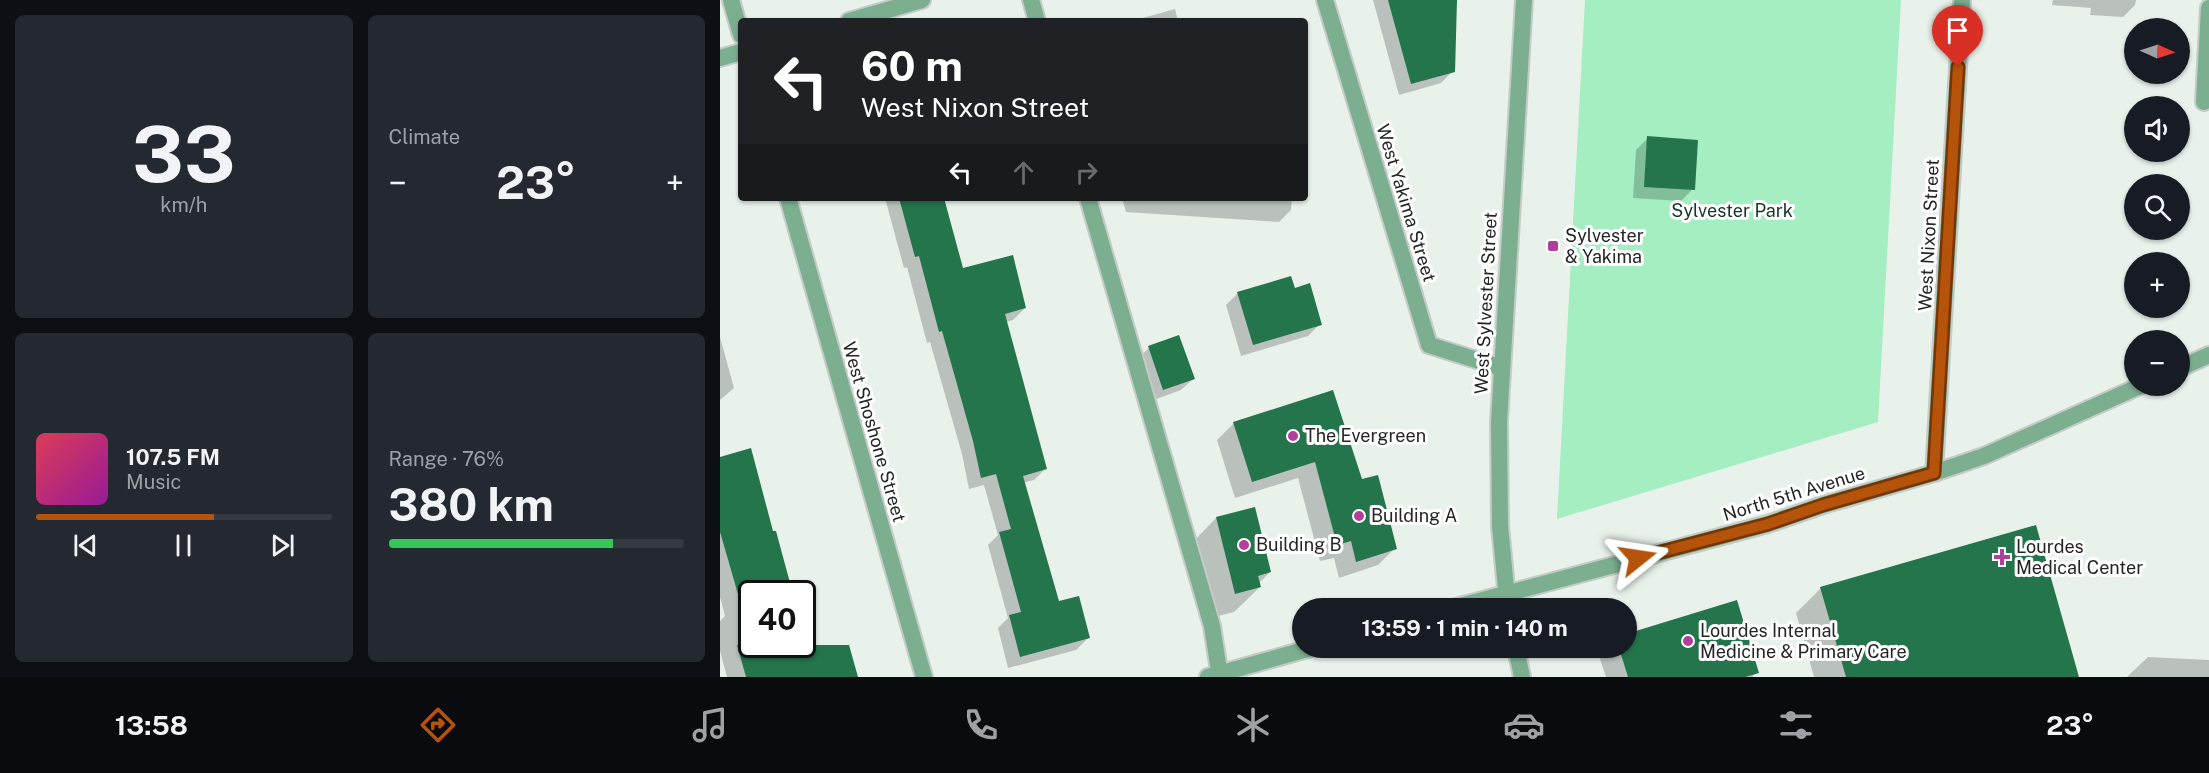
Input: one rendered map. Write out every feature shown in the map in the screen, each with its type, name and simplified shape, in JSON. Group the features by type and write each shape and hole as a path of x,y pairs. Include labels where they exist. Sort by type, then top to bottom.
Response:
{"street":[{"path":"731,0 738,24"},
{"path":"859,18 922,0"},
{"path":"1031,0 1036,18"},
{"name":"West Yakima Street","path":"1325,0 1429,345 1502,368"},
{"name":"West Sylvester Street","path":"1506,598 1498,472 1524,0"},
{"name":"West Nixon Street","path":"1934,473 1962,0"},
{"path":"2204,102 2209,8"},
{"path":"720,58 738,53"},
{"name":"West Shoshone Street","path":"789,201 924,677"},
{"path":"1089,201 1212,626 1216,676 1292,654"},
{"path":"2190,364 2209,355"},
{"name":"North 5th Avenue","path":"1516,598 1934,473 1984,456 2124,393"},
{"path":"1518,658 1522,677"}],"green space":[{"name":"Sylvester Park","path":"1585,0 1901,0 1878,422 1557,519"}],"building":[{"path":"1388,0 1457,0 1455,72 1411,84"},
{"path":"1647,136 1698,140 1695,190 1644,187"},
{"path":"900,201 945,201 963,268 1013,255 1026,308 1005,314 1047,469 1023,476 1059,601 1079,596 1090,638 1020,657 1009,615 1021,612 999,532 1011,529 996,474 981,478 942,331 939,332 919,256 915,257"},
{"path":"1291,276 1295,288 1310,283 1322,325 1253,345 1237,292"},
{"path":"1179,335 1195,379 1163,390 1148,346"},
{"path":"1333,390 1362,479 1378,475 1397,549 1356,562 1351,541 1337,545 1315,462 1252,482 1233,422"},
{"path":"751,448 773,531 776,531 789,580 738,580 738,594 720,532 720,457"},
{"name":"Building B","path":"1255,507 1271,572 1258,576 1261,587 1235,594 1216,517"},
{"name":"Lourdes Medical Center","path":"2036,525 2079,677 1846,677 1820,587"},
{"name":"Lourdes Internal Medicine & Primary Care","path":"1737,600 1759,673 1745,677 1628,677 1622,658 1637,658 1637,631"},
{"path":"816,645 849,645 858,677 746,677 741,658 816,658"}],"place":[{"name":"Sylvester & Yakima","path":"1553,246"},
{"name":"The Evergreen","path":"1293,436"},
{"name":"Building A","path":"1359,516"},
{"name":"Building B","path":"1244,545"},
{"name":"Lourdes Medical Center","path":"2002,557"},
{"name":"Lourdes Internal Medicine & Primary Care","path":"1688,641"}],"route":[{"path":"1638,558 1768,524 1823,505 1934,473 1958,67"}]}
